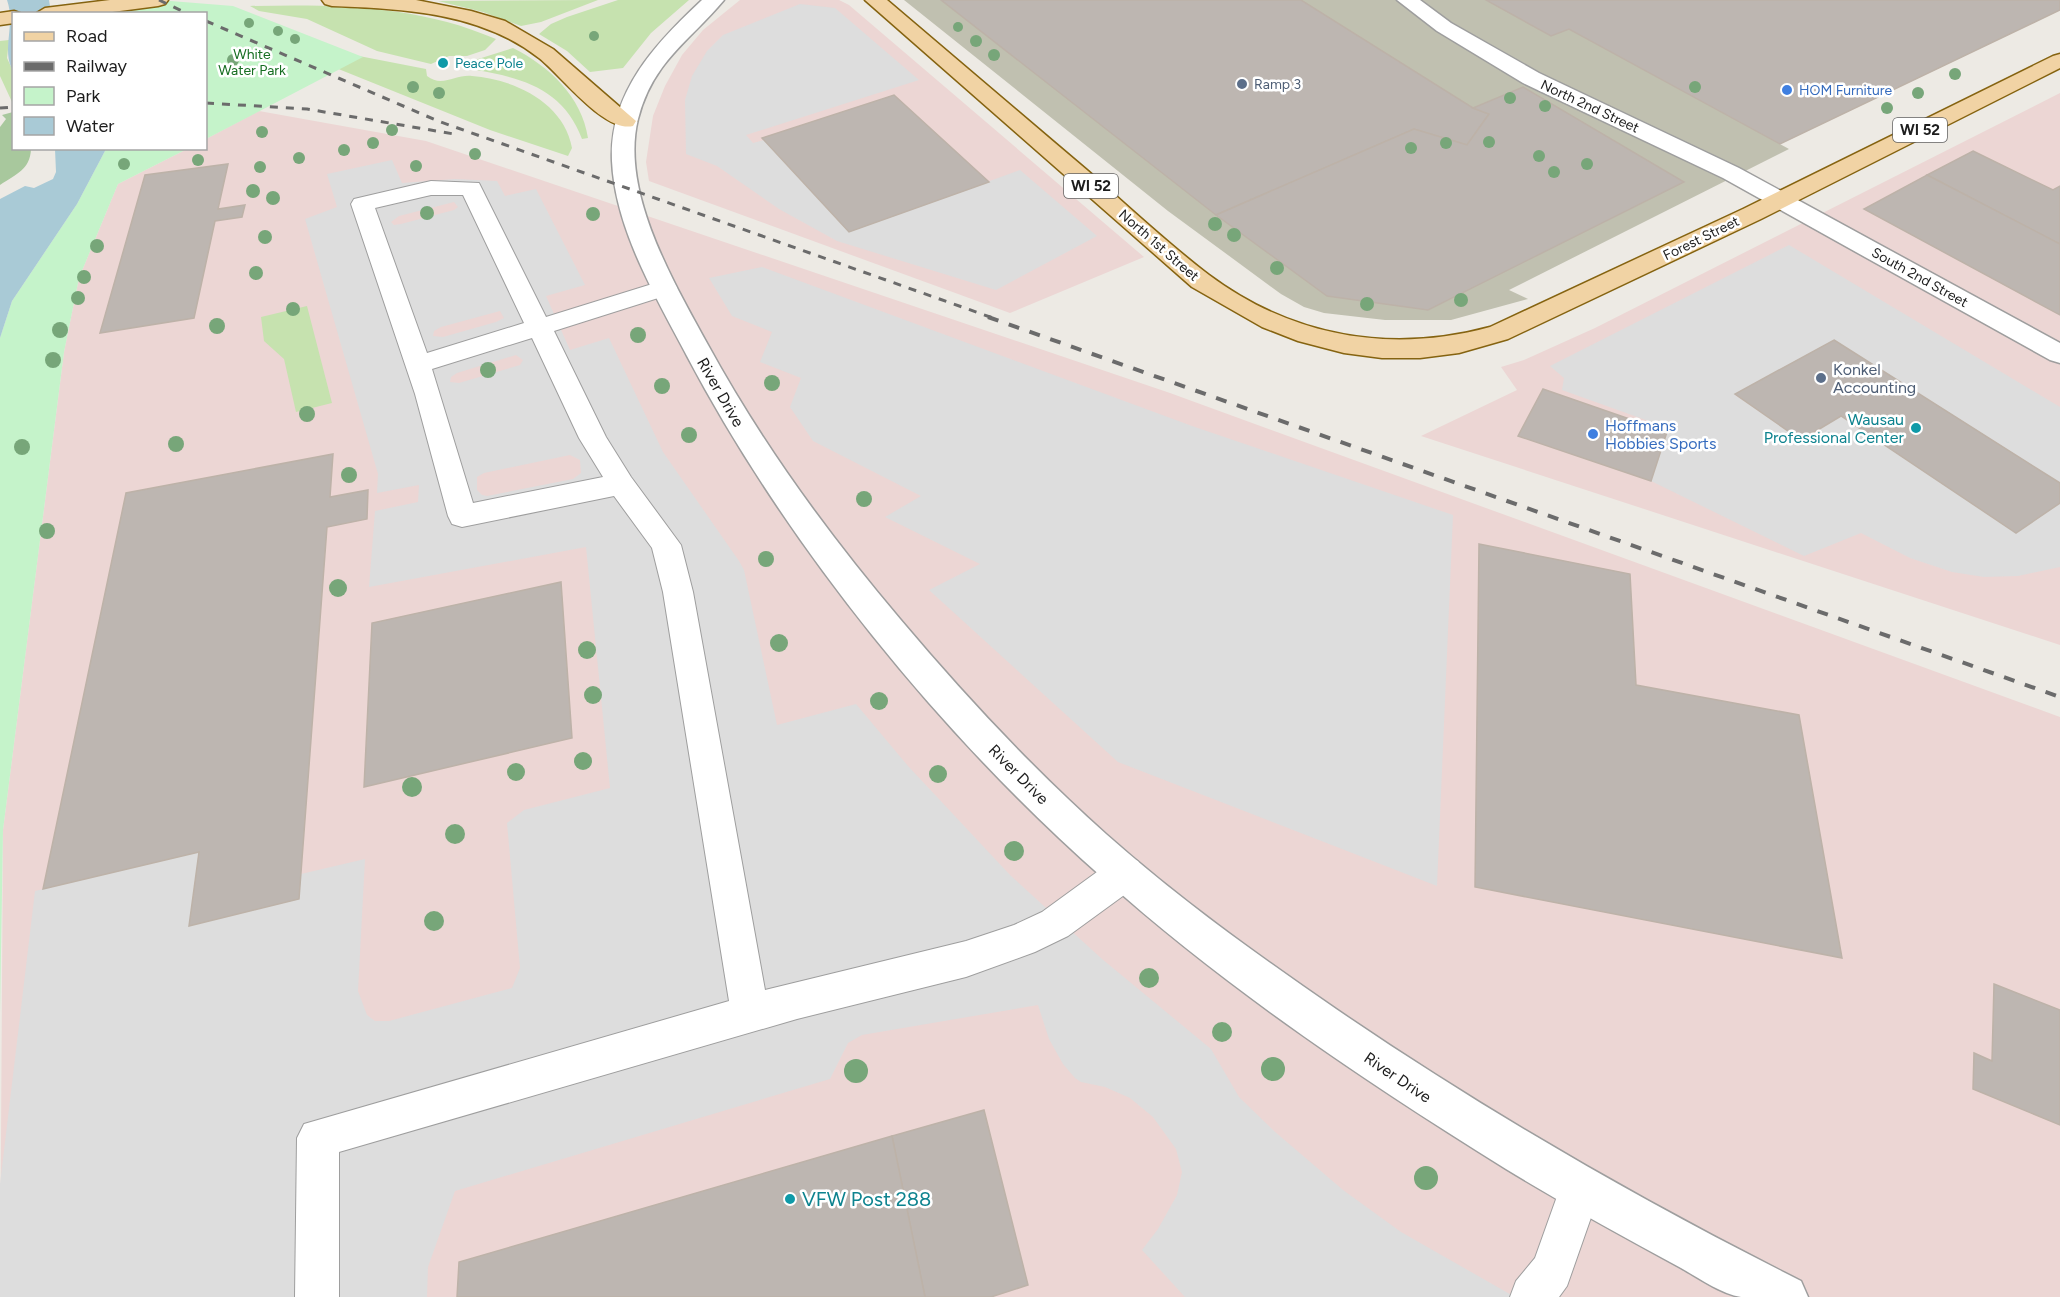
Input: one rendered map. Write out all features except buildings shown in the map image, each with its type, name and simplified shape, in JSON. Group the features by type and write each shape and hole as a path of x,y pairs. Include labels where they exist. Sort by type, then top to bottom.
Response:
{"main road":[{"path":"59,12 158,0"},
{"path":"332,0 432,9 470,18 508,31 546,53 598,103 626,121"},
{"name":"North 1st Street","path":"875,0 1201,281 1259,317 1325,340"},
{"name":"Forest Street","path":"1325,340 1354,348 1403,351 1466,345 1499,333 1780,200 2060,60"}],"street":[{"name":"River Drive","path":"714,0 680,28 656,56 637,87 626,121 621,154 627,188 666,288 737,421 779,486 860,595 988,744 1060,816 1125,873 1218,948 1361,1052 1459,1117 1580,1189 1683,1246 1785,1297"},
{"name":"North 2nd Street","path":"1407,0 1444,27 1545,86 1699,157 1780,200"},
{"name":"South 2nd Street","path":"1780,200 2060,354"}],"lane":[{"path":"621,484 462,516 418,365 362,204 431,188 471,188 593,438 621,484 666,545 678,592 750,1013"},
{"path":"418,365 666,288"},
{"path":"317,1297 318,1138 750,1013 966,959 1022,940 1066,918 1125,873"},
{"path":"1532,1297 1552,1271 1580,1189"}],"shaded area":[{"path":"740,0 839,0 849,5 1144,257 1010,313 649,181 646,162 653,116 665,86 682,55 703,30"},
{"path":"904,0 1486,0 1569,29 1789,149 1509,290 1528,299 1451,320 1385,320 1324,313 1304,307 1281,294 1168,211"},
{"path":"800,4 835,8 919,80 746,135 753,143 764,140 849,232 1020,170 1097,236 996,290 837,241 779,209 717,166 686,154 685,100 692,76 707,51 723,35"},
{"path":"2060,93 2060,645 1421,436 1517,390 1501,367 1524,360 1595,328"},
{"path":"259,111 426,141 1170,393 2060,717 2060,1297 0,1297 3,830 64,352 79,278 118,184 185,150 207,150 207,138"},
{"path":"392,160 402,183 455,179 497,181 505,196 536,189 585,285 546,296 570,350 609,338 663,452 744,570 777,725 856,704 908,766 1010,875 1102,959 1211,1049 1239,1097 1274,1131 1343,1190 1401,1232 1515,1297 1185,1297 1142,1250 1158,1229 1177,1195 1182,1172 1176,1149 1153,1117 1130,1098 1075,1078 1063,1064 1049,1039 1038,1005 862,1035 848,1043 830,1079 455,1191 428,1267 427,1297 0,1297 0,1184 35,891 199,852 189,926 299,899 301,874 365,859 358,991 367,1015 375,1021 389,1021 512,988 520,968 507,823 524,810 610,788 586,547 369,587 375,511 418,502 419,485 377,493 378,474 305,219 337,207 327,174","holes":["454,202 458,207 454,210 394,225 391,222 399,216","500,311 504,318 443,337 433,336 434,331","516,355 523,360 520,365 459,383 450,382 451,377 457,373","570,455 580,460 581,473 573,479 487,496 477,490 477,477 484,473"]},
{"path":"1789,245 2060,407 2060,483 1834,340 1735,395 1801,440 1841,416 2016,533 2060,503 2060,567 2018,576 1984,577 1952,572 1910,558 1861,533 1804,556 1651,481 1668,428 1562,390 1564,378 1550,366"},
{"path":"762,267 1192,426 1453,515 1437,886 1118,762 929,590 980,564 885,517 921,496 813,441 790,407 801,378 760,362 772,332 732,316 709,278"}],"green space":[{"name":"White Water Park","path":"158,0 233,6 363,57 207,138 207,12 61,12"},
{"path":"598,0 541,22 521,26 483,12 438,1"},
{"path":"618,0 689,0 651,33 623,68 590,72 567,51 539,34 551,24 567,17"},
{"path":"250,6 344,7 406,13 436,19 496,39 485,50 467,56 449,56 431,64 377,51 307,19 259,11"},
{"path":"9,40 7,58 12,69 12,102 0,76 0,41"},
{"path":"513,48 539,64 562,84 579,109 588,138 582,139 565,109 540,89 510,77 476,70 478,65 475,60"},
{"path":"359,56 426,69 427,76 438,81 472,76 504,82 520,88 548,106 559,118 572,148 568,156 490,130 331,66"},
{"path":"12,112 12,150 31,150 25,167 0,185 0,127 6,119 2,115"},
{"path":"105,150 185,150 118,184 79,278 64,352 3,830 0,1013 0,338 12,301 77,204"},
{"path":"307,306 332,403 296,412 284,359 264,341 261,317"}],"water":[{"path":"7,0 49,0 51,12 12,12 12,68 8,54 9,9"},
{"path":"55,150 105,150 77,204 12,301 0,338 0,199 25,186 34,188 53,179 56,172"}],"railway":[{"path":"159,0 184,12"},
{"path":"207,21 438,121 993,318"},
{"path":"207,103 307,109 454,134"},
{"path":"0,108 12,107"},
{"path":"988,317 2060,697"}],"place":[{"name":"Peace Pole","path":"443,63"},
{"name":"Ramp 3","path":"1242,84"},
{"name":"HOM Furniture","path":"1787,90"},
{"name":"Konkel Accounting","path":"1821,378"},
{"name":"Wausau Professional Center","path":"1916,428"},
{"name":"Hoffmans Hobbies Sports","path":"1593,434"},
{"name":"VFW Post 288","path":"790,1199"}]}
